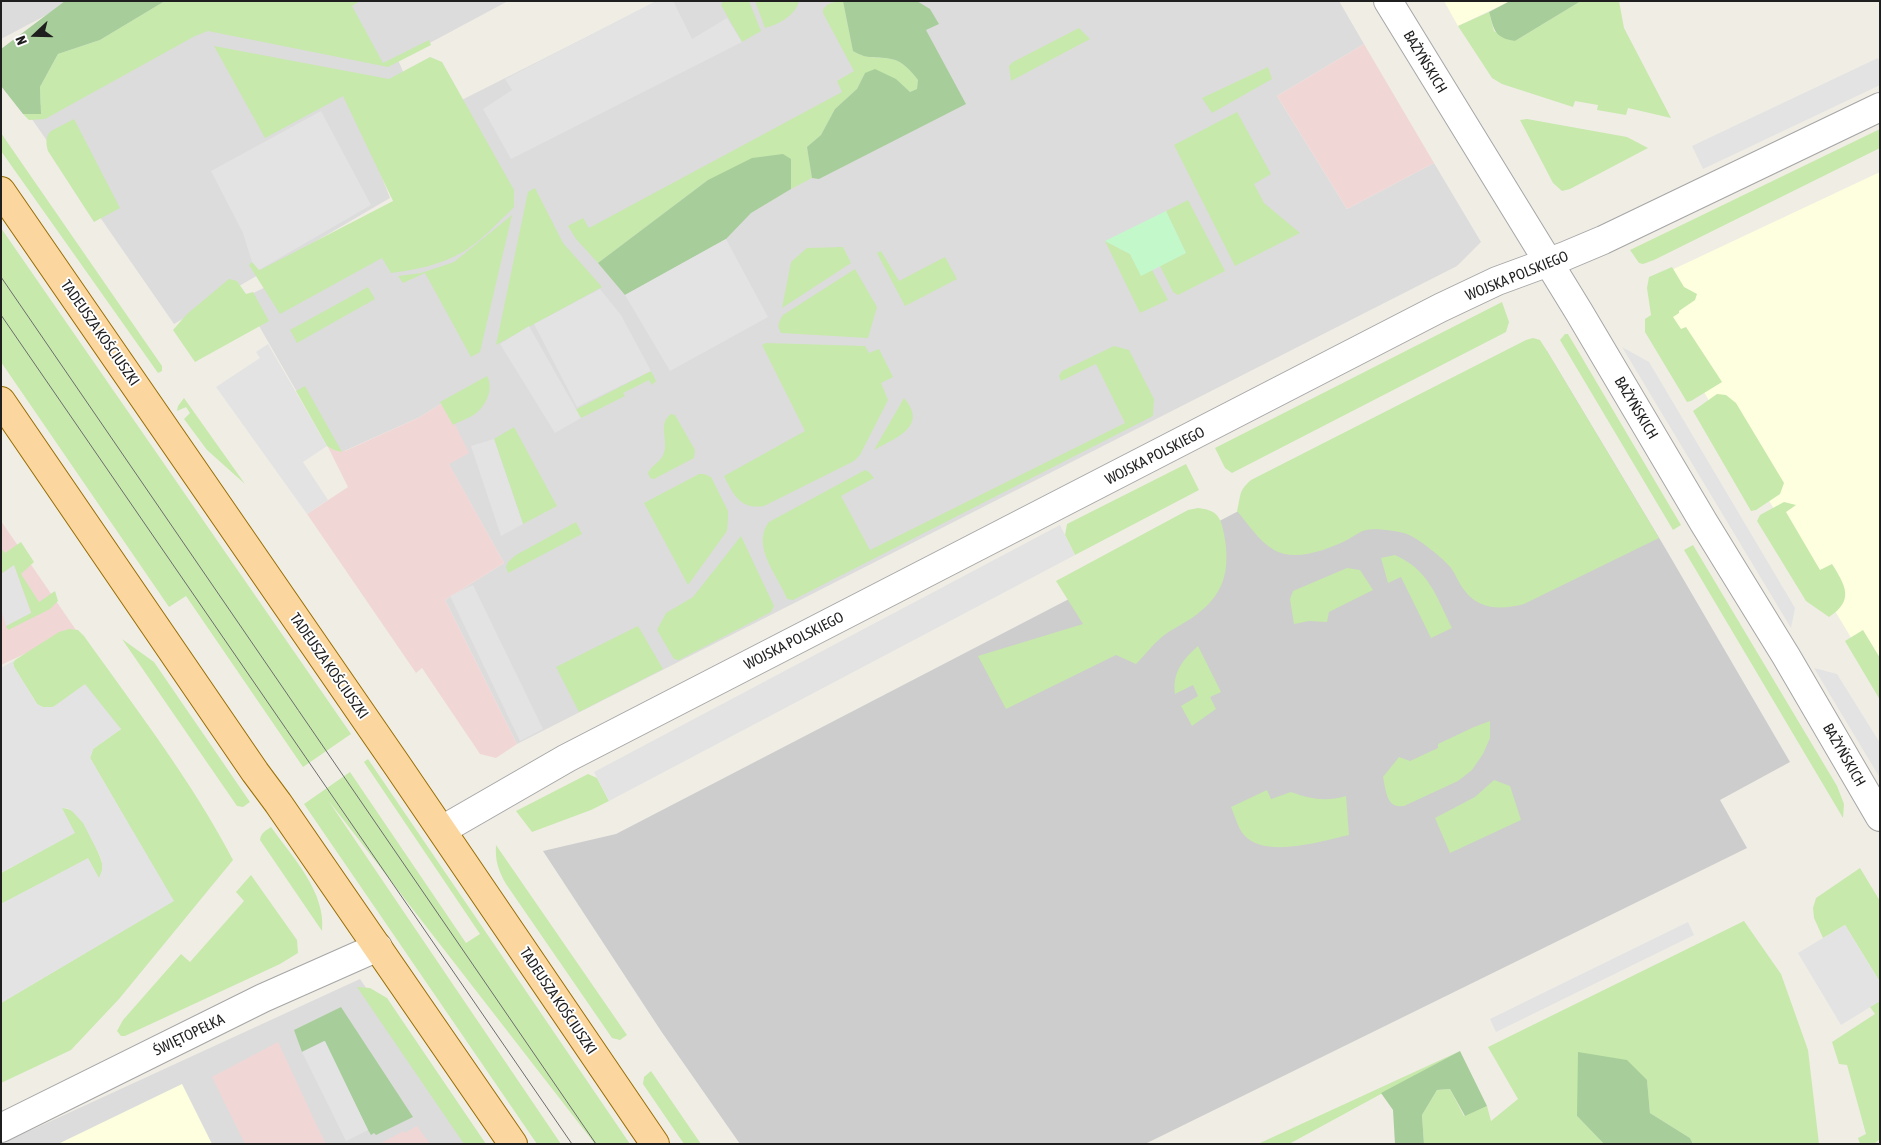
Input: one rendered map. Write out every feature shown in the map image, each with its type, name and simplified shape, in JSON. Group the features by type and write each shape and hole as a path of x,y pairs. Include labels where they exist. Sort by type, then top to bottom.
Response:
{"main road":[{"name":"TADEUSZA KOŚCIUSZKI","path":"1,191 656,1144"},
{"path":"1,401 249,764 378,947 513,1144"}],"street":[{"name":"BAŻYŃSKICH","path":"1388,1 1786,656 1880,817"},
{"name":"WOJSKA POLSKIEGO","path":"442,830 567,758 1440,308 1498,281 1603,240 1880,107"},
{"name":"ŚWIĘTOPEŁKA","path":"1,1128 263,998 378,947"}],"shaded area":[{"path":"1,1 73,1 1,39"},
{"path":"242,1 508,1 398,60 424,119 658,1 1339,1 1364,44 1277,96 1347,209 1434,163 1481,242 1457,266 517,744 445,600 504,563 448,463 444,402 420,417 342,452 324,439 243,298 458,194 369,144 390,198 174,324 27,112"},
{"path":"656,1 673,1 692,39 727,18 742,42 511,159 483,109 512,90 505,79"},
{"path":"1444,1 1510,1 1458,26"},
{"path":"1364,44 1434,163 1347,209 1277,96"},
{"path":"1878,58 1880,63 1880,85 1703,169 1692,146"},
{"path":"321,111 371,205 259,270 252,262 243,233 211,171"},
{"path":"1880,172 1880,686 1653,307 1661,275"},
{"path":"726,239 768,317 670,371 625,295"},
{"path":"600,289 621,315 651,371 577,407 534,324"},
{"path":"529,326 581,418 555,433 500,344"},
{"path":"268,344 327,446 303,462 328,500 307,514 216,387 260,358 256,352"},
{"path":"1622,347 1649,362 1795,608 1791,628"},
{"path":"1547,351 1790,762 1720,800 1747,848 1145,1144 740,1144 661,1031 543,851 616,834"},
{"path":"444,402 469,453 449,464 504,563 445,600 517,744 496,758 480,754 422,668 416,673 307,514 348,487 324,439 334,450 345,451 420,417"},
{"path":"494,439 523,524 501,536 471,446"},
{"path":"1,521 76,630 1,665"},
{"path":"1060,525 1075,555 609,801 594,772"},
{"path":"14,565 31,613 6,626 1,609 1,574"},
{"path":"473,585 543,729 520,741 450,596"},
{"path":"15,660 13,663 14,667 37,704 42,707 53,707 85,684 121,729 93,749 90,758 174,901 1,1003 1,904 88,858 99,878 102,870 100,856 83,823 72,811 62,808 75,833 1,873 1,668"},
{"path":"1814,668 1837,674 1880,743 1880,778"},
{"path":"1688,922 1694,935 1496,1032 1490,1019"},
{"path":"1845,925 1880,982 1880,1001 1841,1025 1798,953"},
{"path":"360,979 473,1144 1,1144"},
{"path":"325,1041 368,1130 346,1141 302,1052"},
{"path":"278,1042 326,1144 245,1144 212,1077"},
{"path":"182,1084 212,1144 58,1144"},
{"path":"417,1126 430,1144 379,1144 404,1131 405,1133"}],"green space":[{"path":"65,1 165,1 100,40 58,54 40,87 41,114 23,114 1,86 1,49"},
{"path":"165,1 360,1 352,6 383,63 429,40 431,45 388,67 208,31 195,36 45,119 29,120 23,114 41,114 40,87 58,54 100,40"},
{"path":"723,1 749,1 761,31 742,42 721,5"},
{"path":"755,1 799,1 794,11 786,19 765,28"},
{"path":"843,1 853,51 864,56 895,60 903,64 918,80 917,89 910,92 896,79 865,73 857,89 835,109 821,135 807,147 812,178 791,189 790,159 708,180 598,263 576,239 568,226 583,218 589,228 842,92 837,81 854,71 823,13 823,9 828,4"},
{"path":"843,1 917,1 930,9 939,24 926,30 966,104 819,179 812,178 807,147 821,135 835,109 857,89 865,73 875,69 896,79 910,92 917,89 918,80 903,64 895,60 864,56 853,51"},
{"path":"1510,1 1581,1 1515,41 1503,38 1496,32 1489,12"},
{"path":"1581,1 1619,1 1624,28 1671,118 1628,108 1626,115 1597,110 1598,105 1575,101 1573,107 1502,84 1492,78 1458,26 1489,12 1494,31 1515,41"},
{"path":"1079,28 1090,39 1011,81 1009,66 1013,62"},
{"path":"214,46 389,79 430,57 442,62 514,190 514,207 468,249 445,261 391,273 382,258 280,314 249,265 252,262 260,270 393,201 343,96 265,138"},
{"path":"1268,67 1272,79 1212,113 1202,98"},
{"path":"1237,112 1271,174 1254,184 1264,203 1300,233 1235,266 1174,145"},
{"path":"74,119 120,208 94,222 48,151 47,146 47,138 51,131"},
{"path":"1527,119 1627,137 1648,148 1570,189 1562,191 1553,183 1520,120"},
{"path":"1880,129 1880,148 1654,260 1643,264 1639,263 1630,250"},
{"path":"1,133 162,366 162,371 158,373 1,151"},
{"path":"783,154 791,159 791,189 751,213 726,239 625,295 598,263 708,180 752,158"},
{"path":"535,188 563,243 602,287 496,345 528,192"},
{"path":"1188,200 1225,271 1178,295 1173,292 1160,266 1186,253 1166,211"},
{"path":"1166,211 1186,253 1141,276 1130,254 1105,241"},
{"path":"512,215 480,352 471,357 425,273 403,283 398,276 421,273 454,262"},
{"path":"1,228 351,734 303,767 186,596 169,607 1,362"},
{"path":"1105,241 1130,254 1141,275 1152,270 1168,300 1140,313"},
{"path":"843,247 851,263 782,308 791,262 807,248"},
{"path":"881,251 899,281 945,257 957,279 905,306 877,253"},
{"path":"1672,267 1684,287 1697,294 1695,300 1673,317 1681,329 1686,327 1722,382 1687,402 1645,332 1645,319 1651,315 1647,288 1649,277"},
{"path":"855,269 877,307 868,338 781,333 779,324 783,315"},
{"path":"229,279 237,281 246,294 253,292 269,321 195,362 173,330 187,314"},
{"path":"368,287 375,299 297,343 290,330"},
{"path":"1502,302 1509,322 1506,332 1232,473 1225,468 1215,448"},
{"path":"1565,334 1568,334 1681,525 1673,530 1560,340"},
{"path":"1533,338 1540,340 1547,351 1659,538 1524,604 1499,608 1484,605 1471,597 1447,564 1414,537 1394,531 1371,529 1320,551 1291,555 1274,550 1263,542 1237,511 1242,491 1251,480"},
{"path":"766,343 865,346 869,353 879,349 893,377 881,383 888,400 860,455 854,461 764,506 756,507 749,506 738,499 724,476 805,431 762,345"},
{"path":"1114,346 1129,350 1154,399 1153,416 793,600 787,599 764,551 764,531 769,522 865,470 874,478 841,496 870,550 1125,423 1096,364 1061,381 1059,376 1062,371"},
{"path":"651,371 656,381 652,385 649,380 623,393 625,396 581,418 575,410"},
{"path":"487,376 490,386 488,397 482,407 472,416 453,425 440,402"},
{"path":"305,386 342,452 327,446 296,391"},
{"path":"1717,394 1726,395 1736,403 1784,483 1780,494 1756,510 1751,511 1693,411"},
{"path":"184,398 245,484 207,450 184,419 190,413 186,407 177,411"},
{"path":"904,398 911,408 913,417 911,424 899,436 874,450"},
{"path":"671,414 675,415 695,450 694,458 654,479 650,478 648,473 663,456 665,443 664,425"},
{"path":"514,427 557,506 523,524 494,439"},
{"path":"1186,464 1199,490 1075,555 1065,535 1067,524"},
{"path":"699,474 711,477 728,511 727,531 688,585 644,503"},
{"path":"1784,502 1796,505 1786,512 1820,570 1832,564 1844,586 1845,598 1837,611 1829,617 1806,601 1757,521 1760,515"},
{"path":"1198,508 1209,510 1217,515 1223,528 1226,547 1223,582 1218,592 1203,610 1163,636 1136,664 1116,655 1006,709 978,656 1083,624 1056,581 1188,510"},
{"path":"576,522 582,534 508,573 506,567 508,562 516,555"},
{"path":"741,536 774,606 771,612 679,660 674,659 657,630 666,613 693,597"},
{"path":"21,542 34,562 21,574 39,602 55,591 58,601 50,609 8,630 6,626 31,612 14,566 1,574 1,548 5,553"},
{"path":"1693,545 1837,786 1844,804 1843,818 1684,550"},
{"path":"1395,555 1407,561 1424,576 1436,595 1452,628 1431,638 1401,577 1388,583 1381,558"},
{"path":"1347,568 1360,570 1373,590 1329,612 1327,622 1309,621 1294,624 1290,599 1293,591"},
{"path":"638,626 663,669 579,712 556,667"},
{"path":"69,629 78,630 84,636 143,718 200,802 233,860 119,999 71,1050 1,1083 1,1003 173,901 90,758 93,749 121,729 61,703 49,708 40,706 14,667 13,663 15,660 59,632"},
{"path":"1863,630 1880,658 1880,700 1845,641"},
{"path":"122,639 154,662 250,802 243,807 237,806"},
{"path":"1198,646 1221,692 1210,697 1216,709 1192,726 1181,706 1198,696 1193,685 1175,694 1175,679 1183,661"},
{"path":"1490,721 1490,738 1483,754 1472,770 1458,781 1404,806 1394,805 1390,802 1383,777 1399,757 1410,761 1438,748 1438,744"},
{"path":"368,759 630,1144 595,1144 328,800 561,1144 537,1144 304,804 350,772 466,943 480,934 364,762"},
{"path":"588,774 597,778 609,801 591,810 532,832 516,811"},
{"path":"1494,780 1510,786 1521,820 1450,853 1435,818 1475,797"},
{"path":"1267,790 1271,799 1291,792 1318,799 1346,796 1349,835 1294,846 1265,846 1253,842 1242,832 1231,807"},
{"path":"61,808 68,809 77,814 88,831 102,863 99,879 88,859 1,904 1,873 74,833"},
{"path":"271,827 298,863 313,889 322,917 322,931 260,840 262,834"},
{"path":"496,845 627,1035 620,1040 612,1038 506,884 498,865"},
{"path":"1860,868 1880,901 1880,982 1845,925 1823,938 1814,918 1813,908 1816,898"},
{"path":"251,875 297,940 298,953 280,964 125,1036 121,1036 117,1031 123,1020 181,954 190,962 244,901 236,892"},
{"path":"1744,921 1781,974 1808,1050 1819,1144 1693,1144 1690,1138 1650,1113 1647,1081 1577,1116 1604,1144 1424,1144 1422,1115 1437,1090 1450,1089 1464,1116 1487,1106 1491,1121 1518,1099 1488,1047"},
{"path":"357,987 370,988 387,998 486,1144 464,1144"},
{"path":"1880,1001 1880,1139 1874,1144 1860,1144 1858,1138 1866,1134 1847,1065 1839,1064 1832,1042 1875,1014 1870,1007"},
{"path":"341,1007 413,1117 376,1135 374,1133 371,1135 368,1130 324,1041 302,1052 294,1030"},
{"path":"1460,1051 1289,1144 1259,1144 1260,1143"},
{"path":"1460,1051 1487,1106 1465,1116 1450,1089 1437,1090 1422,1115 1424,1144 1395,1144 1393,1110 1381,1093"},
{"path":"1578,1052 1627,1060 1647,1080 1650,1113 1690,1138 1693,1144 1604,1144 1577,1116"},
{"path":"651,1071 701,1144 684,1144 643,1084 644,1077"}],"tram line":[{"path":"1,277 596,1144"},
{"path":"1,315 572,1144"}]}
